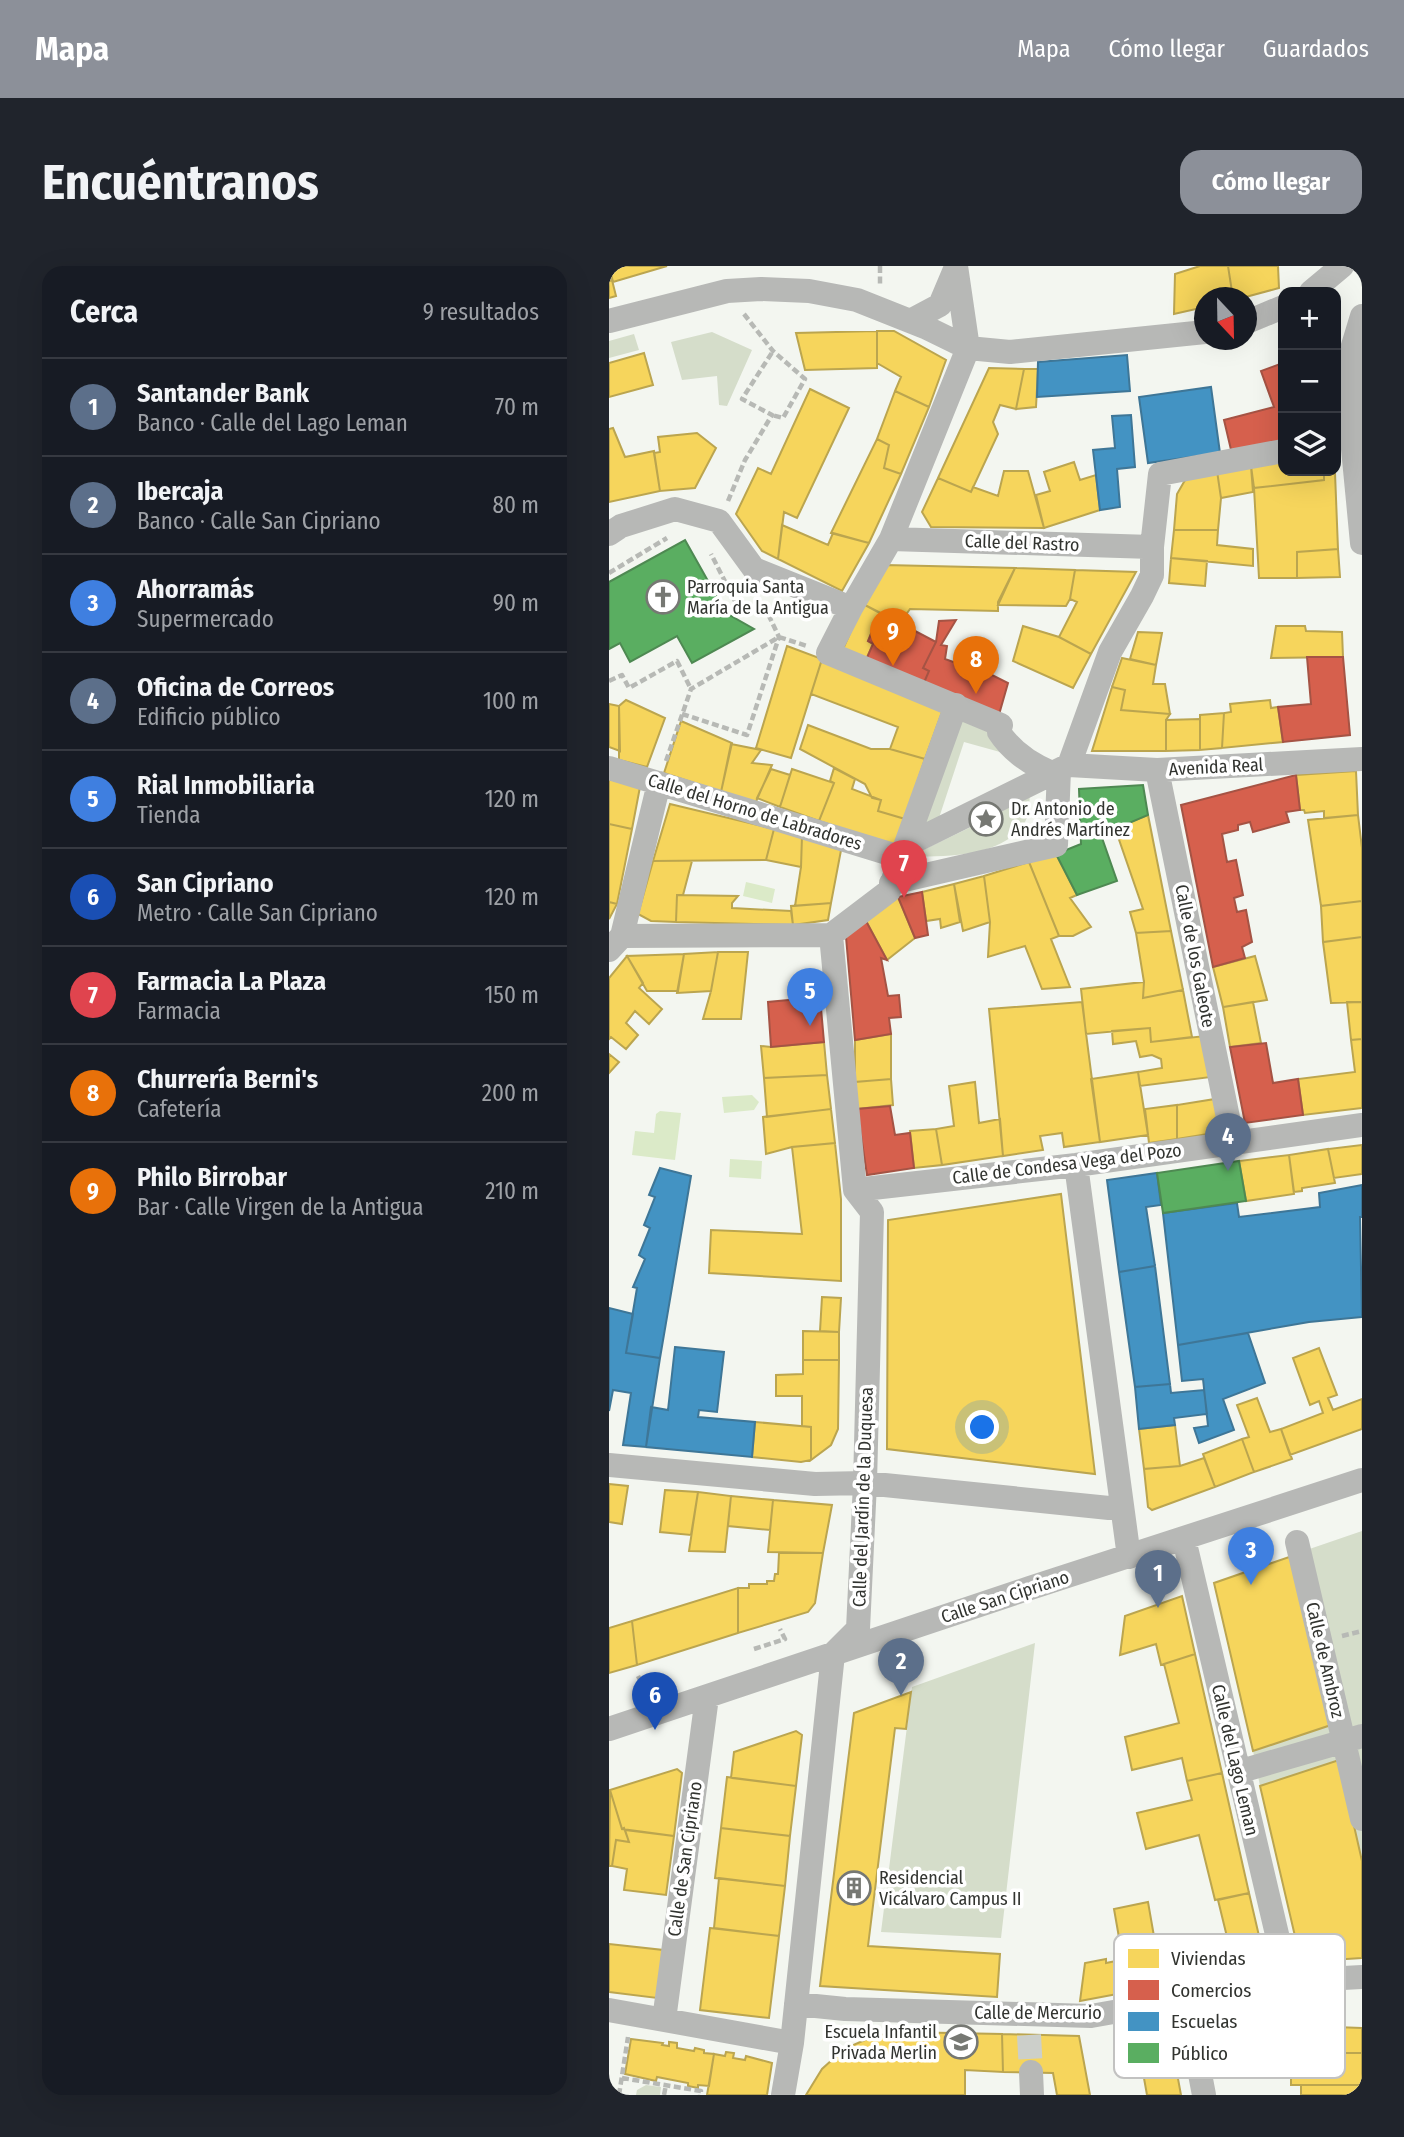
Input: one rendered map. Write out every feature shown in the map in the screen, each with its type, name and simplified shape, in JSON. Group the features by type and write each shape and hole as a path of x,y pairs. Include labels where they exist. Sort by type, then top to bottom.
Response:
{"street":[{"path":"910,321 940,305 956,266"},
{"path":"956,266 968,348 891,538 828,653 1001,725 999,732 1008,745 1039,768 1060,769"},
{"path":"1317,287 1342,266"},
{"path":"609,321 717,293 761,289 809,290 857,300 968,348 1010,352 1194,333"},
{"path":"1257,318 1278,309"},
{"path":"1362,316 1352,349 1344,440 1362,543"},
{"path":"891,883 1056,845 1060,769 1109,652 1152,575 1152,547 1160,474 1278,452"},
{"path":"609,534 621,526 675,509 719,521 754,569 851,608"},
{"name":"Calle del Rastro","path":"891,538 1152,547"},
{"path":"659,783 616,943 831,935 889,891 955,705"},
{"name":"Avenida Real","path":"1060,769 1157,770 1362,759"},
{"name":"Calle del Horno de Labradores","path":"609,768 900,857"},
{"path":"900,857 909,844 1060,769"},
{"name":"Calle de los Galeote","path":"1157,770 1233,1142"},
{"name":"Calle del Jardín de la Duquesa","path":"831,935 855,1190 872,1212 865,1483 857,1629 834,1654"},
{"name":"Calle de Condesa Vega del Pozo","path":"855,1190 1076,1165 1362,1125"},
{"path":"1076,1165 1129,1557"},
{"path":"609,1465 815,1484 865,1483 1109,1508"},
{"name":"Calle San Cipriano","path":"609,1730 1362,1480"},
{"name":"Calle del Lago Leman","path":"1184,1539 1277,1934"},
{"name":"Calle de Ambroz","path":"1297,1542 1353,1738 1362,1819"},
{"path":"783,2095 792,2043 834,1654"},
{"name":"Calle de San Cipriano","path":"664,2020 707,1697"},
{"path":"1248,1769 1353,1738"},
{"name":"Calle de Mercurio","path":"796,2004 1029,2025 1114,2014"},
{"path":"609,2010 792,2043"}],"path":[{"path":"880,266 880,290"},
{"path":"741,310 773,351 805,379 783,418 741,399 773,351"},
{"path":"719,521 745,460 772,415"},
{"path":"609,573 670,537"},
{"path":"682,714 747,735 779,637 769,616 736,601 707,546"},
{"path":"659,783 691,689 779,637 828,653"},
{"path":"609,681 622,675 629,688 677,661 691,689"},
{"path":"754,1649 785,1639 780,1629"},
{"path":"638,1676 642,1684"},
{"path":"619,2095 629,2035"},
{"path":"622,2078 701,2091 700,2095"},
{"path":"664,2095 666,2085"}],"shaded area":[{"path":"712,332 752,350 727,406 719,405 717,376 682,380 671,342"},
{"path":"634,334 639,350 609,358 609,341"},
{"path":"955,714 1002,736 1000,752 964,742 938,821 911,834"},
{"path":"1030,793 1029,810 1023,825 1013,836 1000,844 970,853 909,857 977,824 991,829 996,815 989,812"},
{"path":"746,882 775,889 772,903 743,896"},
{"path":"752,1095 759,1102 754,1110 724,1113 722,1097"},
{"path":"660,1111 681,1113 675,1160 632,1155 635,1131 654,1133 656,1114"},
{"path":"730,1159 762,1161 761,1179 729,1177"},
{"path":"1362,1531 1362,1859 1339,1761 1260,1786 1253,1751 1330,1725 1292,1555"},
{"path":"1035,1643 1001,1938 881,1932 912,1687"},
{"path":"646,2085 661,2087 660,2095 636,2095 637,2090"}],"building: Viviendas":[{"path":"609,266 667,266 613,282"},
{"path":"1200,266 1228,266 1231,287 1194,287 1194,309 1174,314 1175,274"},
{"path":"1228,266 1278,266 1278,288 1257,294 1257,287 1231,287"},
{"path":"612,280 616,296 609,298 609,281"},
{"path":"877,331 894,331 946,360 929,407 895,391 901,377 877,363"},
{"path":"877,331 877,368 805,370 796,333"},
{"path":"644,353 653,385 609,397 609,363"},
{"path":"989,368 1024,369 1016,409 1000,405 993,422 998,434 971,492 938,478"},
{"path":"1024,369 1038,369 1036,407 1016,409"},
{"path":"810,389 849,408 797,518 784,512 778,559 762,551 736,514 758,468 771,474"},
{"path":"895,391 929,407 901,474 884,468 889,445 877,439"},
{"path":"613,428 625,457 654,451 660,491 609,502 609,429"},
{"path":"697,433 716,448 695,488 660,491 654,453 660,452 658,437"},
{"path":"877,439 889,445 884,468 901,474 869,543 831,533"},
{"path":"1074,462 1080,480 1096,475 1100,510 1044,528 1036,495 1050,491 1044,472"},
{"path":"1278,462 1278,476 1324,476 1324,480 1254,488 1251,466"},
{"path":"1251,466 1253,492 1221,498 1217,471"},
{"path":"1004,471 1028,471 1044,528 931,527 922,512 938,478 971,492 973,487 998,496"},
{"path":"1217,471 1221,498 1218,530 1174,530 1177,494 1188,475"},
{"path":"1324,476 1335,476 1338,549 1297,552 1297,578 1259,578 1254,488 1324,480"},
{"path":"782,525 828,545 833,533 869,543 842,591 778,559"},
{"path":"1174,530 1218,530 1217,545 1253,549 1253,566 1171,558"},
{"path":"1338,549 1340,577 1297,578 1297,552"},
{"path":"1171,558 1207,561 1205,586 1169,583"},
{"path":"885,565 1015,568 998,602 998,611 910,609 900,623 863,604"},
{"path":"1015,568 1075,570 1070,599 1066,606 998,605"},
{"path":"1075,570 1136,572 1091,654 1059,637 1077,602 1070,599"},
{"path":"863,604 880,613 868,641 873,644 866,660 843,649"},
{"path":"1023,626 1059,637 1091,654 1073,688 1013,661"},
{"path":"1276,626 1305,626 1306,631 1342,632 1343,657 1271,658"},
{"path":"1138,632 1162,633 1156,665 1130,659"},
{"path":"787,646 822,659 791,758 756,748"},
{"path":"1122,658 1156,665 1153,684 1165,684 1170,714 1121,710 1125,690 1112,687"},
{"path":"822,659 945,704 925,759 890,749 898,727 811,694"},
{"path":"1112,687 1125,690 1121,710 1170,714 1166,720 1166,751 1092,751"},
{"path":"626,700 665,718 647,767 619,760 619,706"},
{"path":"1270,700 1271,708 1278,707 1283,742 1222,748 1224,713 1231,712 1230,704"},
{"path":"609,704 619,706 620,751 609,747"},
{"path":"1224,713 1222,748 1200,750 1200,715"},
{"path":"1200,719 1200,750 1166,751 1166,720"},
{"path":"681,721 732,743 721,792 664,773"},
{"path":"808,725 871,749 890,749 925,759 905,819 878,811 881,800 872,798 865,784 800,749"},
{"path":"731,744 761,750 752,763 772,765 755,804 721,792"},
{"path":"834,768 855,779 852,789 881,800 878,811 905,819 895,847 819,821 834,783 830,781"},
{"path":"771,769 790,775 780,807 757,798"},
{"path":"792,769 834,783 819,821 780,807"},
{"path":"1356,771 1358,815 1324,818 1324,811 1305,813 1300,810 1296,775"},
{"path":"609,779 640,787 632,829 609,824"},
{"path":"670,804 774,829 766,860 653,861"},
{"path":"1148,815 1171,931 1136,933 1130,912 1143,909 1115,828"},
{"path":"1358,815 1362,848 1362,901 1321,906 1308,820"},
{"path":"609,824 632,829 617,904 609,902"},
{"path":"774,829 802,836 801,867 766,860"},
{"path":"802,836 842,845 831,903 795,906"},
{"path":"1056,854 1077,895 1070,898 1091,927 1073,936 1059,936 1029,862"},
{"path":"653,861 692,861 683,895 677,895 676,922 651,921 638,914"},
{"path":"1029,862 1059,936 1051,939 1070,987 1042,989 1025,946 988,957 990,922 984,876"},
{"path":"984,876 990,922 963,931 954,884"},
{"path":"954,884 960,922 941,928 940,919 926,921 922,892"},
{"path":"677,895 738,896 732,903 732,908 791,911 793,925 676,922"},
{"path":"898,897 915,938 887,960 866,921"},
{"path":"1362,901 1362,937 1323,942 1321,906"},
{"path":"609,902 617,904 609,919"},
{"path":"831,903 828,920 793,925 791,906"},
{"path":"1171,931 1183,990 1143,998 1144,982 1136,933"},
{"path":"1362,937 1362,1002 1331,1003 1323,942"},
{"path":"718,952 748,952 741,1019 703,1019"},
{"path":"718,952 711,991 677,993 684,954"},
{"path":"684,954 678,991 647,991 627,956"},
{"path":"627,956 643,983 639,988 662,1009 649,1024 635,1011 626,1023 638,1035 626,1049 611,1037 609,1039 609,978"},
{"path":"1255,956 1267,1000 1223,1007 1213,967"},
{"path":"1144,982 1143,998 1183,990 1192,1037 1151,1042 1150,1028 1086,1034 1081,989"},
{"path":"1082,1002 1100,1142 1064,1147 1062,1133 1040,1136 1043,1150 1003,1156 989,1009"},
{"path":"1253,1002 1261,1043 1230,1047 1223,1007"},
{"path":"1347,1002 1362,1002 1362,1039 1351,1040"},
{"path":"1150,1028 1151,1042 1205,1036 1211,1077 1140,1086 1138,1072 1162,1068 1161,1059 1152,1055 1140,1057 1136,1041 1113,1044 1112,1031"},
{"path":"891,1034 891,1079 855,1082 855,1040"},
{"path":"1362,1039 1362,1108 1303,1115 1298,1079 1355,1072 1351,1040"},
{"path":"824,1042 827,1075 764,1078 761,1046"},
{"path":"609,1054 619,1062 609,1073"},
{"path":"1138,1072 1148,1135 1100,1142 1091,1079"},
{"path":"827,1075 831,1109 767,1117 764,1078"},
{"path":"891,1079 893,1105 857,1109 855,1082"},
{"path":"975,1082 979,1123 1000,1119 1003,1156 942,1165 936,1129 954,1126 949,1086"},
{"path":"1215,1099 1220,1132 1177,1139 1177,1105"},
{"path":"1177,1105 1177,1139 1149,1143 1145,1109"},
{"path":"831,1109 835,1143 792,1147 766,1154 763,1117"},
{"path":"936,1129 942,1165 914,1168 910,1131"},
{"path":"835,1143 841,1199 841,1281 709,1273 711,1230 802,1234 792,1147"},
{"path":"1362,1145 1362,1174 1334,1178 1328,1149"},
{"path":"1328,1149 1335,1183 1302,1188 1302,1191 1294,1192 1289,1155"},
{"path":"1289,1155 1294,1194 1246,1201 1239,1161"},
{"path":"1061,1194 1095,1474 887,1449 888,1220"},
{"path":"822,1297 841,1298 839,1332 820,1331"},
{"path":"803,1331 839,1332 839,1360 803,1360"},
{"path":"1319,1348 1337,1395 1328,1398 1333,1410 1362,1399 1362,1429 1290,1455 1281,1429 1323,1413 1319,1401 1310,1405 1293,1358"},
{"path":"803,1360 839,1360 838,1429 831,1445 811,1460 811,1427 802,1426 802,1396 776,1396 776,1375 803,1374"},
{"path":"1257,1398 1270,1432 1281,1429 1292,1459 1254,1472 1242,1439 1249,1437 1237,1405"},
{"path":"755,1422 811,1427 811,1460 801,1462 752,1457"},
{"path":"1175,1425 1180,1466 1144,1469 1139,1429"},
{"path":"1242,1439 1254,1472 1215,1487 1203,1454"},
{"path":"1204,1458 1215,1487 1152,1510 1148,1507 1144,1469 1180,1466"},
{"path":"609,1484 628,1486 622,1524 609,1522"},
{"path":"665,1490 698,1492 691,1535 660,1532"},
{"path":"698,1492 731,1496 725,1552 689,1551"},
{"path":"731,1496 773,1500 770,1530 728,1526"},
{"path":"773,1500 832,1505 823,1553 768,1552"},
{"path":"779,1553 823,1553 815,1603 808,1612 738,1633 738,1588 774,1581 775,1574 778,1574"},
{"path":"1292,1556 1331,1725 1253,1751 1214,1583"},
{"path":"738,1588 738,1633 637,1665 632,1621"},
{"path":"1182,1596 1195,1654 1161,1665 1156,1644 1120,1655 1125,1616"},
{"path":"632,1621 637,1665 609,1673 609,1628"},
{"path":"1195,1654 1222,1773 1187,1781 1182,1758 1132,1770 1125,1737 1179,1723 1164,1664"},
{"name":"Residencial Vicálvaro Campus II","path":"911,1692 906,1729 895,1728 868,1946 1000,1954 997,1997 820,1986 854,1713"},
{"path":"796,1731 802,1735 796,1786 731,1778 734,1752"},
{"path":"1339,1760 1362,1861 1362,1958 1345,1959 1345,1934 1294,1934 1260,1786"},
{"path":"677,1769 682,1773 674,1836 622,1829 610,1790"},
{"path":"1222,1773 1249,1893 1215,1900 1199,1835 1146,1849 1137,1813 1192,1800 1187,1781"},
{"path":"727,1777 796,1786 790,1836 721,1828"},
{"path":"610,1790 622,1829 624,1828 629,1842 616,1840 612,1866 609,1866"},
{"path":"721,1828 790,1836 785,1886 715,1878"},
{"path":"625,1830 674,1836 666,1895 624,1890 627,1869 612,1866 616,1840 629,1842"},
{"path":"719,1878 785,1886 779,1936 714,1928"},
{"path":"1249,1893 1259,1934 1226,1934 1218,1900"},
{"path":"1148,1902 1154,1934 1118,1934 1114,1909"},
{"path":"710,1928 779,1936 769,2018 700,2010"},
{"path":"609,1944 663,1950 657,1998 609,1992"},
{"path":"1106,1959 1106,1963 1114,1961 1114,1995 1080,2001 1085,1963"},
{"path":"1345,2027 1362,2028 1362,2053 1345,2053"},
{"path":"900,2032 1002,2034 1003,2072 965,2070 965,2095 806,2095 822,2069 844,2049 874,2036"},
{"path":"1002,2034 1079,2036 1090,2095 1057,2095 1053,2073 1003,2072"},
{"path":"631,2039 669,2046 669,2042 677,2043 677,2048 694,2051 695,2048 714,2054 709,2086 698,2085 698,2088 688,2086 688,2083 657,2077 656,2081 625,2074"},
{"path":"726,2052 734,2053 733,2058 745,2060 746,2056 772,2063 767,2095 707,2095 714,2054 725,2056"},
{"path":"1345,2053 1362,2053 1362,2085 1291,2085 1291,2078 1345,2078"},
{"path":"1144,2078 1178,2078 1181,2095 1147,2095"},
{"path":"1301,2085 1362,2085 1362,2095 1301,2095"}],"building: Comercios":[{"path":"1278,365 1278,442 1232,454 1224,420 1274,407 1261,371"},
{"path":"956,620 941,645 947,646 945,659 956,663 958,658 1008,683 998,718 923,685 929,671 923,668 936,642 939,621"},
{"path":"896,621 936,642 923,668 929,671 923,685 866,660 873,644 868,641 873,629 888,637"},
{"path":"1307,657 1343,657 1350,735 1283,742 1278,707 1311,704"},
{"path":"1296,775 1300,810 1286,812 1289,822 1253,832 1250,822 1238,825 1238,830 1222,834 1227,862 1236,860 1243,895 1234,898 1237,912 1246,910 1252,942 1242,947 1245,958 1213,967 1181,805"},
{"path":"922,892 928,935 915,938 898,897"},
{"path":"866,921 887,960 881,958 888,996 899,995 901,1017 889,1018 891,1034 855,1040 846,937"},
{"path":"820,997 824,1042 771,1047 768,1002"},
{"path":"1266,1043 1273,1083 1298,1079 1303,1115 1245,1123 1230,1047"},
{"path":"890,1106 895,1135 910,1133 914,1168 867,1175 857,1109"}],"building: Escuelas":[{"path":"1127,355 1130,391 1037,397 1038,362"},
{"path":"1211,387 1220,453 1148,463 1139,397"},
{"path":"1131,415 1135,467 1117,469 1120,507 1100,510 1093,450 1115,448 1112,416"},
{"path":"660,1168 691,1176 660,1358 626,1353 637,1288 633,1287 645,1259 639,1255 650,1228 644,1225 655,1197 649,1195"},
{"path":"1157,1173 1161,1205 1146,1207 1155,1266 1119,1272 1107,1180"},
{"path":"1362,1185 1362,1317 1309,1322 1178,1345 1163,1213 1237,1203 1239,1217 1320,1207 1319,1193"},
{"path":"1155,1266 1170,1384 1135,1387 1119,1272"},
{"path":"609,1308 633,1314 626,1353 660,1358 646,1447 623,1445 631,1393 613,1390 609,1411"},
{"path":"1248,1333 1265,1383 1223,1399 1234,1430 1199,1443 1194,1428 1208,1426 1203,1379 1182,1381 1178,1345"},
{"path":"675,1347 724,1352 717,1412 699,1410 698,1417 755,1422 752,1457 646,1447 651,1407 668,1410"},
{"path":"1170,1384 1171,1393 1204,1390 1207,1414 1174,1418 1175,1425 1139,1429 1135,1387"}],"building: Público":[{"name":"Parroquia Santa María de la Antigua","path":"685,540 726,613 754,629 692,663 677,636 630,662 620,643 609,649 609,582"},
{"path":"1143,785 1148,815 1101,835 1117,881 1077,895 1056,854 1081,844 1079,789"},
{"path":"1239,1161 1246,1201 1163,1213 1157,1173"}],"tunnel":[{"path":"1029,2035 1031,2072"}],"place":[{"name":"Parroquia Santa María de la Antigua","path":"663,597"},
{"name":"Philo Birrobar","path":"893,666"},
{"name":"Churrería Berni's","path":"976,694"},
{"name":"Dr. Antonio de Andrés Martínez","path":"986,819"},
{"name":"Farmacia La Plaza","path":"904,898"},
{"name":"Rial Inmobiliaria","path":"810,1026"},
{"name":"Oficina de Correos","path":"1228,1171"},
{"name":"Ahorramás","path":"1251,1585"},
{"name":"Santander Bank","path":"1158,1608"},
{"name":"Ibercaja","path":"901,1696"},
{"name":"San Cipriano","path":"655,1730"},
{"name":"Residencial Vicálvaro Campus II","path":"854,1888"},
{"name":"Escuela Infantil Privada Merlin","path":"961,2042"}]}
